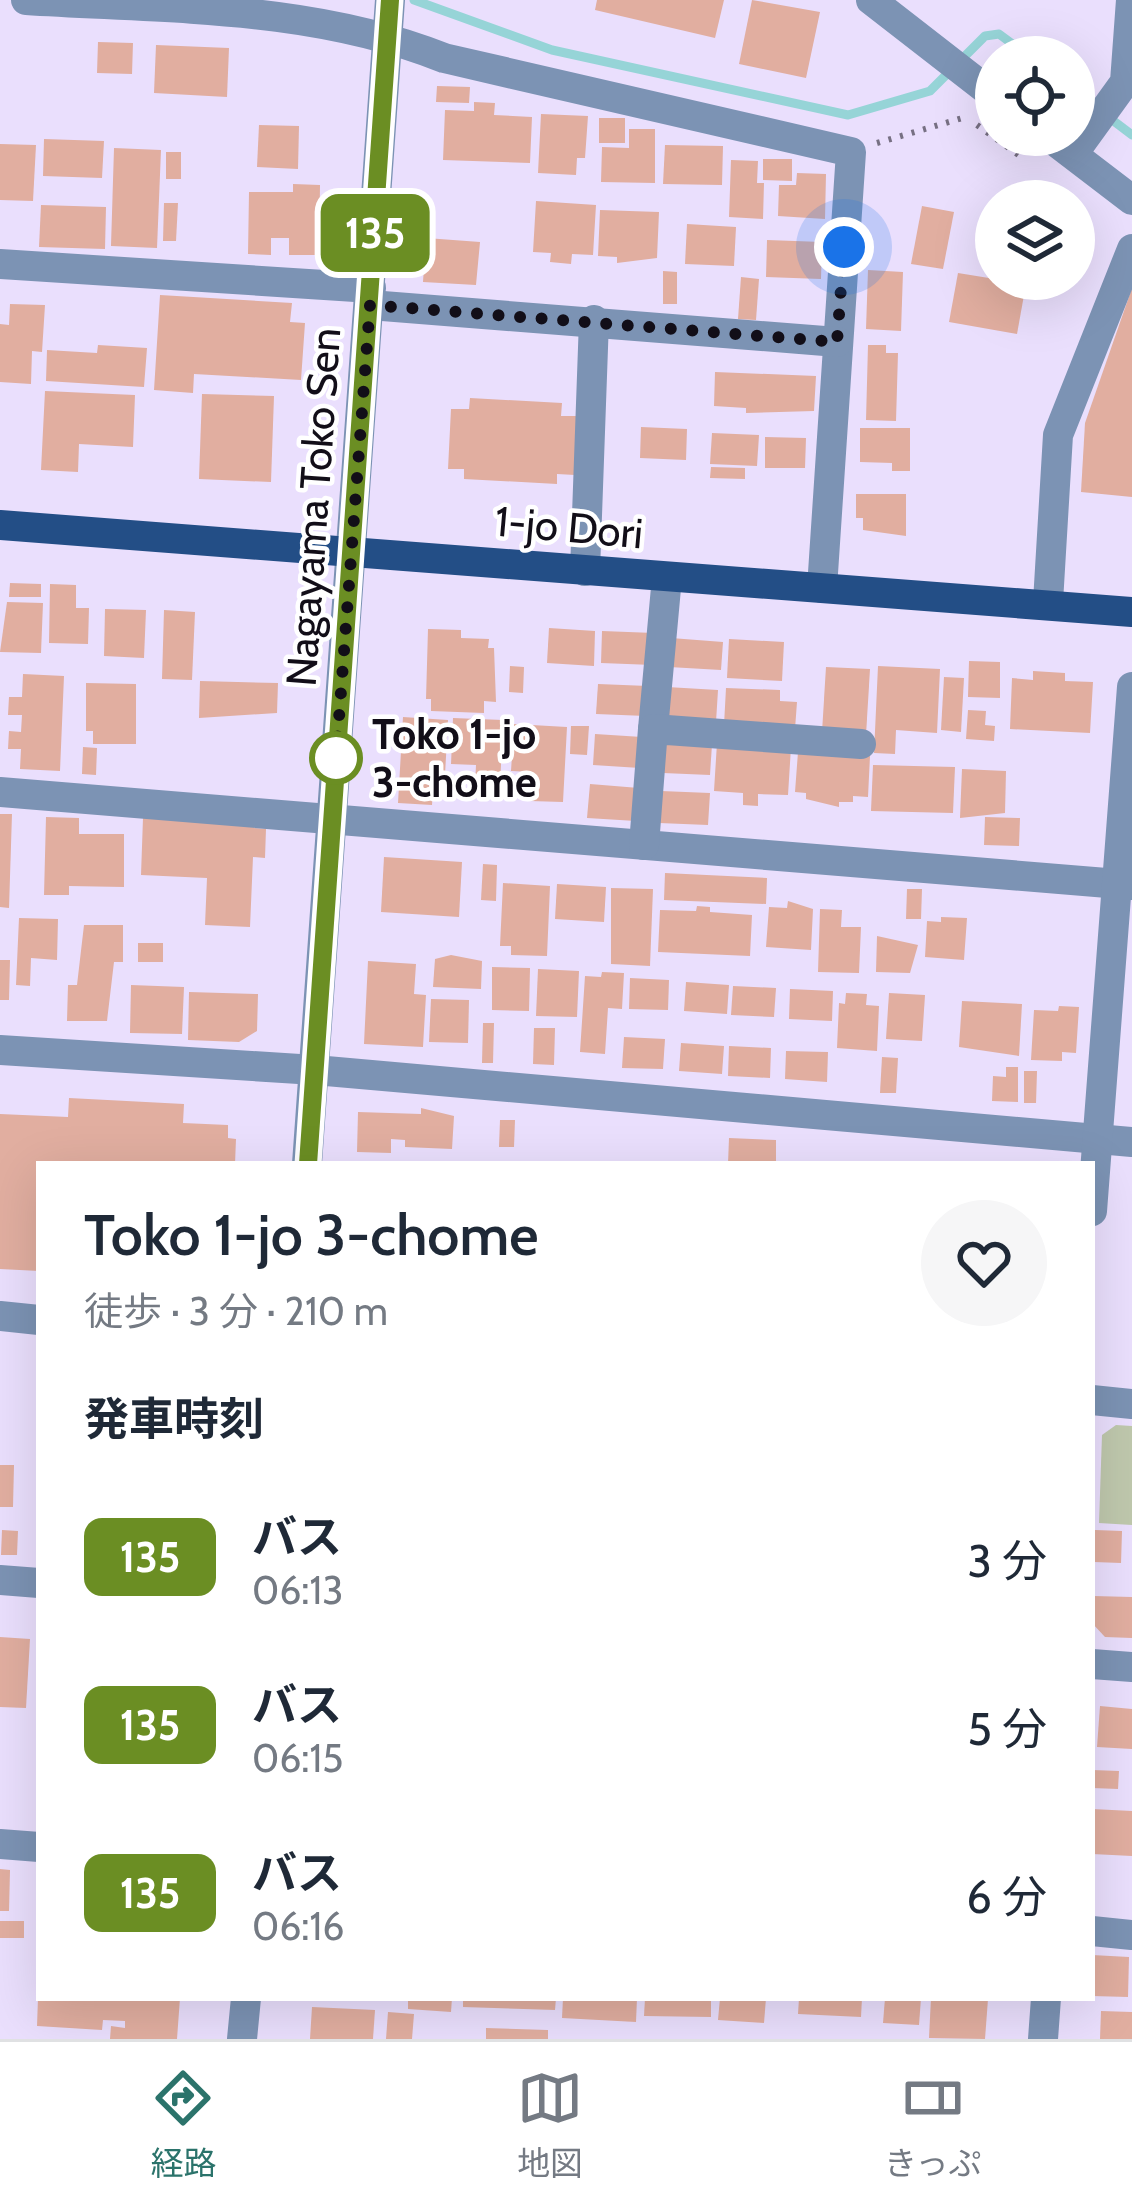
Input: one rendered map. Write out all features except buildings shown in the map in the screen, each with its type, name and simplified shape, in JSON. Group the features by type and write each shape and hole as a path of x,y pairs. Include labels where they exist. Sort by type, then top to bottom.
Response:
{"main road":[{"name":"1-jo Dori","path":"0,525 1132,612"}],"street":[{"path":"26,0 316,18 389,16 444,58 850,152 822,588"},
{"path":"871,0 975,81"},
{"path":"1095,125 1117,96 1131,0"},
{"name":"Nagayama Toko Sen","path":"308,1161 389,16"},
{"path":"1076,156 1132,200"},
{"path":"1048,602 1058,435 1132,249"},
{"path":"0,264 837,342"},
{"path":"585,572 594,320"},
{"path":"644,845 667,577"},
{"path":"1095,1181 1125,885 1132,687"},
{"path":"653,729 861,744"},
{"path":"0,792 1125,885"},
{"path":"0,1050 315,1070 1132,1142"},
{"path":"0,1316 36,1320"},
{"path":"1095,1400 1132,1404"},
{"path":"0,1580 36,1583"},
{"path":"1095,1664 1132,1667"},
{"path":"0,1844 36,1847"},
{"path":"1095,1931 1132,1934"},
{"path":"242,2039 246,2001"},
{"path":"1043,2039 1046,2001"}],"path":[{"path":"850,152 963,115 1038,170"}],"green space":[{"path":"1116,1425 1132,1426 1132,1525 1099,1523 1102,1435"}],"waterway":[{"path":"414,0 552,50 848,115 930,91 975,46"},
{"path":"985,36 1002,36"},
{"path":"1095,107 1132,135"}],"bus line":[{"name":"135","path":"308,1161 390,0"}],"place":[{"name":"Toko 1-jo 3-chome","path":"336,758"}],"route":[{"path":"336,758 370,305 837,342 844,247"}]}
